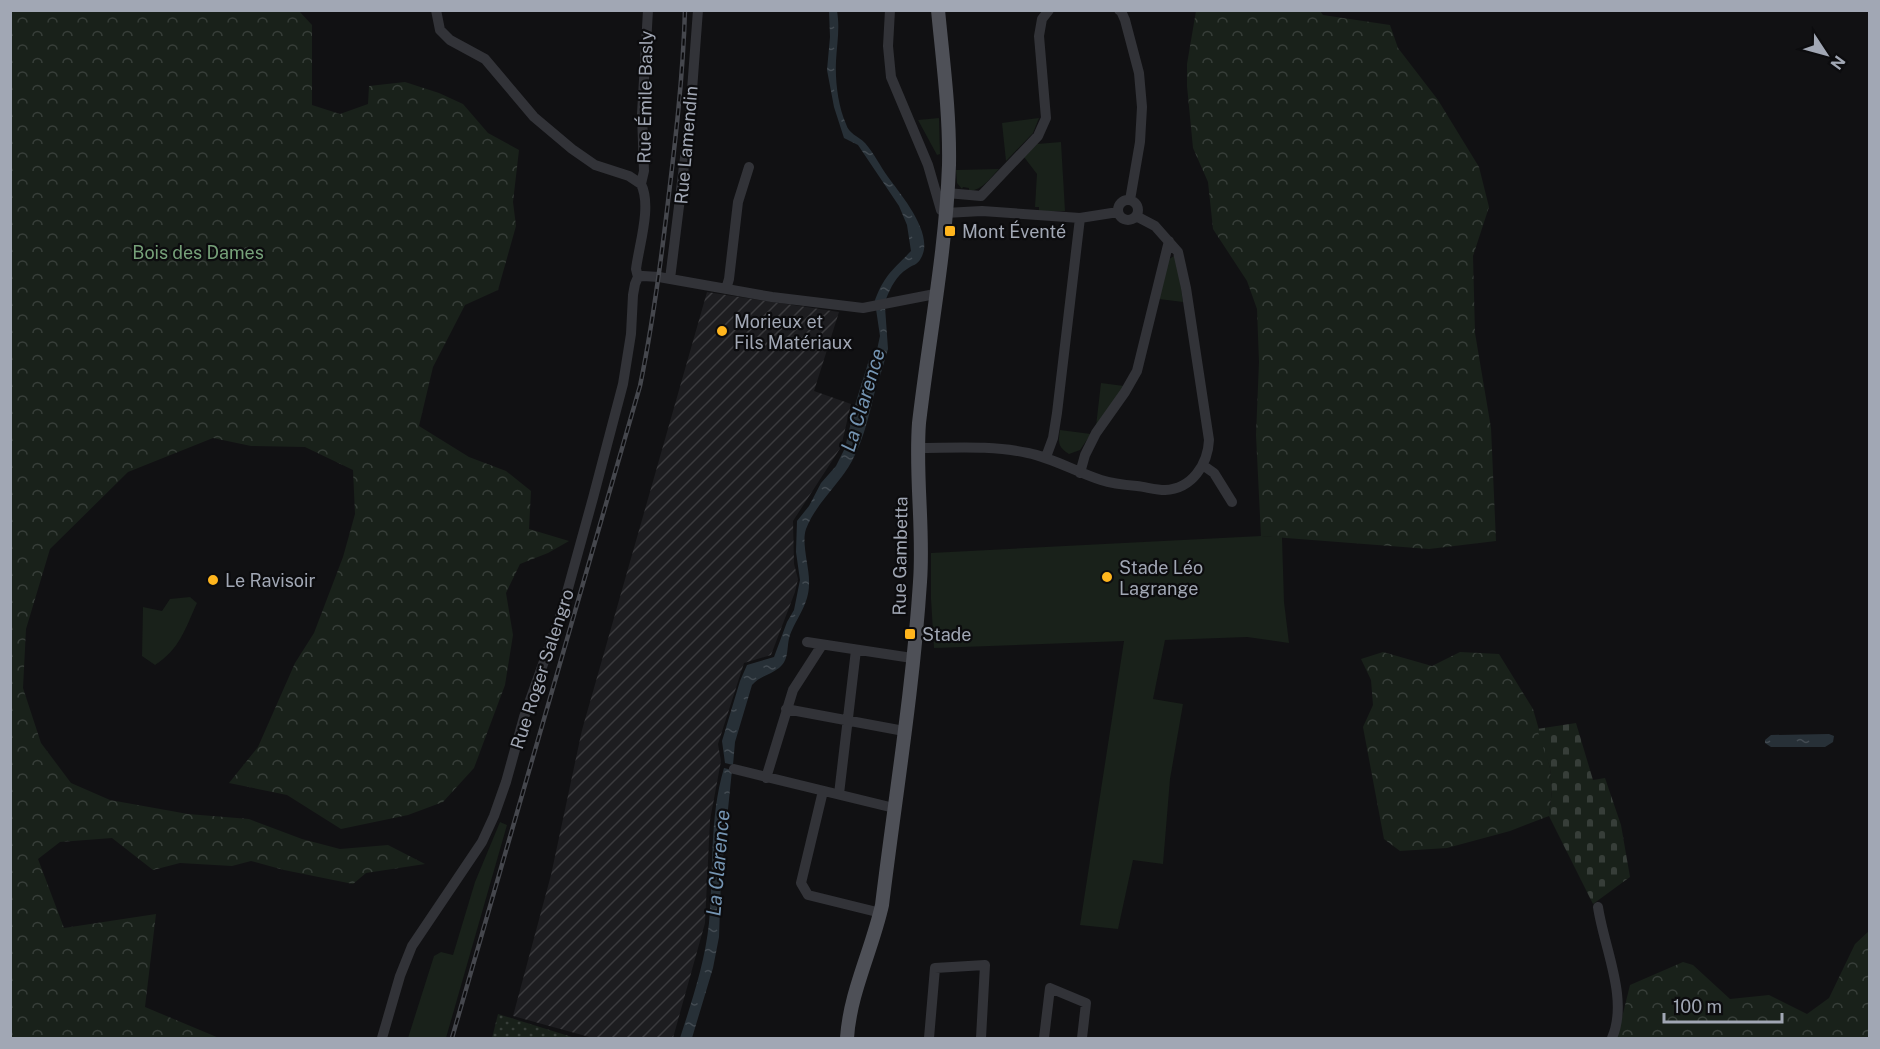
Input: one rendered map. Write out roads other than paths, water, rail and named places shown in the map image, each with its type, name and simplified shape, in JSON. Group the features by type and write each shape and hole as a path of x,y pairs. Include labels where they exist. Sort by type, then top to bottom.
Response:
{"main road":[{"name":"Rue Gambetta","path":"847,1038 854,997 881,913 919,600 921,551 917,448 949,163 938,10"}],"street":[{"path":"436,10 440,30 450,40 485,59 534,117 557,137 587,161 629,176 641,184"},
{"name":"Rue Émile Basly","path":"639,277 636,269 645,208 645,195 641,184 644,171 642,114 648,10"},
{"name":"Rue Lamendin","path":"670,279 687,139 698,10"},
{"path":"890,10 888,46 891,77 928,165 941,210 945,213 982,211 1080,218 1118,212"},
{"path":"982,211 981,196 1038,136 1046,118 1039,36 1042,19 1049,10"},
{"path":"1120,11 1142,90 1140,142 1130,200"},
{"path":"928,165 949,163"},
{"path":"726,289 738,202 749,167"},
{"path":"947,193 981,196"},
{"path":"1118,212 1121,203 1130,200"},
{"path":"1130,200 1137,206 1136,216"},
{"path":"1118,212 1126,220 1136,216"},
{"path":"917,448 997,449 1027,452 1080,473 1119,485 1166,490 1196,476 1209,452 1206,416 1178,252 1155,226 1136,216"},
{"path":"1046,458 1053,438 1057,412 1080,218"},
{"path":"1080,473 1085,455 1096,434 1137,371 1169,240"},
{"path":"639,277 670,279 863,308 935,294"},
{"name":"Rue Roger Salengro","path":"382,1038 400,976 412,946 482,842 506,782 524,717 561,614 594,498 623,384 629,346 633,288 639,277"},
{"path":"1203,466 1214,473 1232,502"},
{"path":"807,642 912,658"},
{"path":"766,778 793,690 822,645"},
{"path":"839,794 856,650"},
{"path":"786,709 904,731"},
{"path":"734,769 894,808"},
{"path":"823,791 801,883 808,895 881,913"},
{"path":"1598,907 1617,995 1618,1013 1612,1038"},
{"path":"929,1038 935,968 985,965 981,1038"},
{"path":"1044,1038 1045,986 1086,1003 1082,1038"}],"water":[{"path":"829,11 837,11 837,85 847,127 851,133 865,143 908,204 924,238 924,248 917,264 900,275 886,299 874,303 885,280 911,251 907,225 899,206 858,145 844,138 834,107 827,70 830,37"},
{"name":"La Clarence","path":"885,307 888,349 880,376 876,375 874,382 877,383 867,423 847,470 816,511 806,529 804,541 809,584 805,604 790,635 786,657 782,664 752,685 735,742 733,765 725,763 722,741 747,665 774,657 794,610 800,580 796,552 797,521 809,506 821,483 836,466 845,448 869,360 875,359 880,336 876,309"},
{"path":"1829,734 1834,736 1833,742 1825,747 1771,747 1765,743 1771,735"},
{"name":"La Clarence","path":"724,768 732,770 721,878 719,937 713,968 692,1038 680,1038 707,938 714,825"}],"railway":[{"path":"452,1038 640,386 655,298 670,185 681,86 685,10"}],"place":[{"name":"Mont Éventé","path":"950,231"},
{"name":"Morieux et Fils Matériaux","path":"722,331"},
{"name":"Stade Léo Lagrange","path":"1107,577"},
{"name":"Le Ravisoir","path":"213,580"},
{"name":"Stade","path":"910,634"}],"park label":[{"name":"Bois des Dames","path":"198,252"}]}
